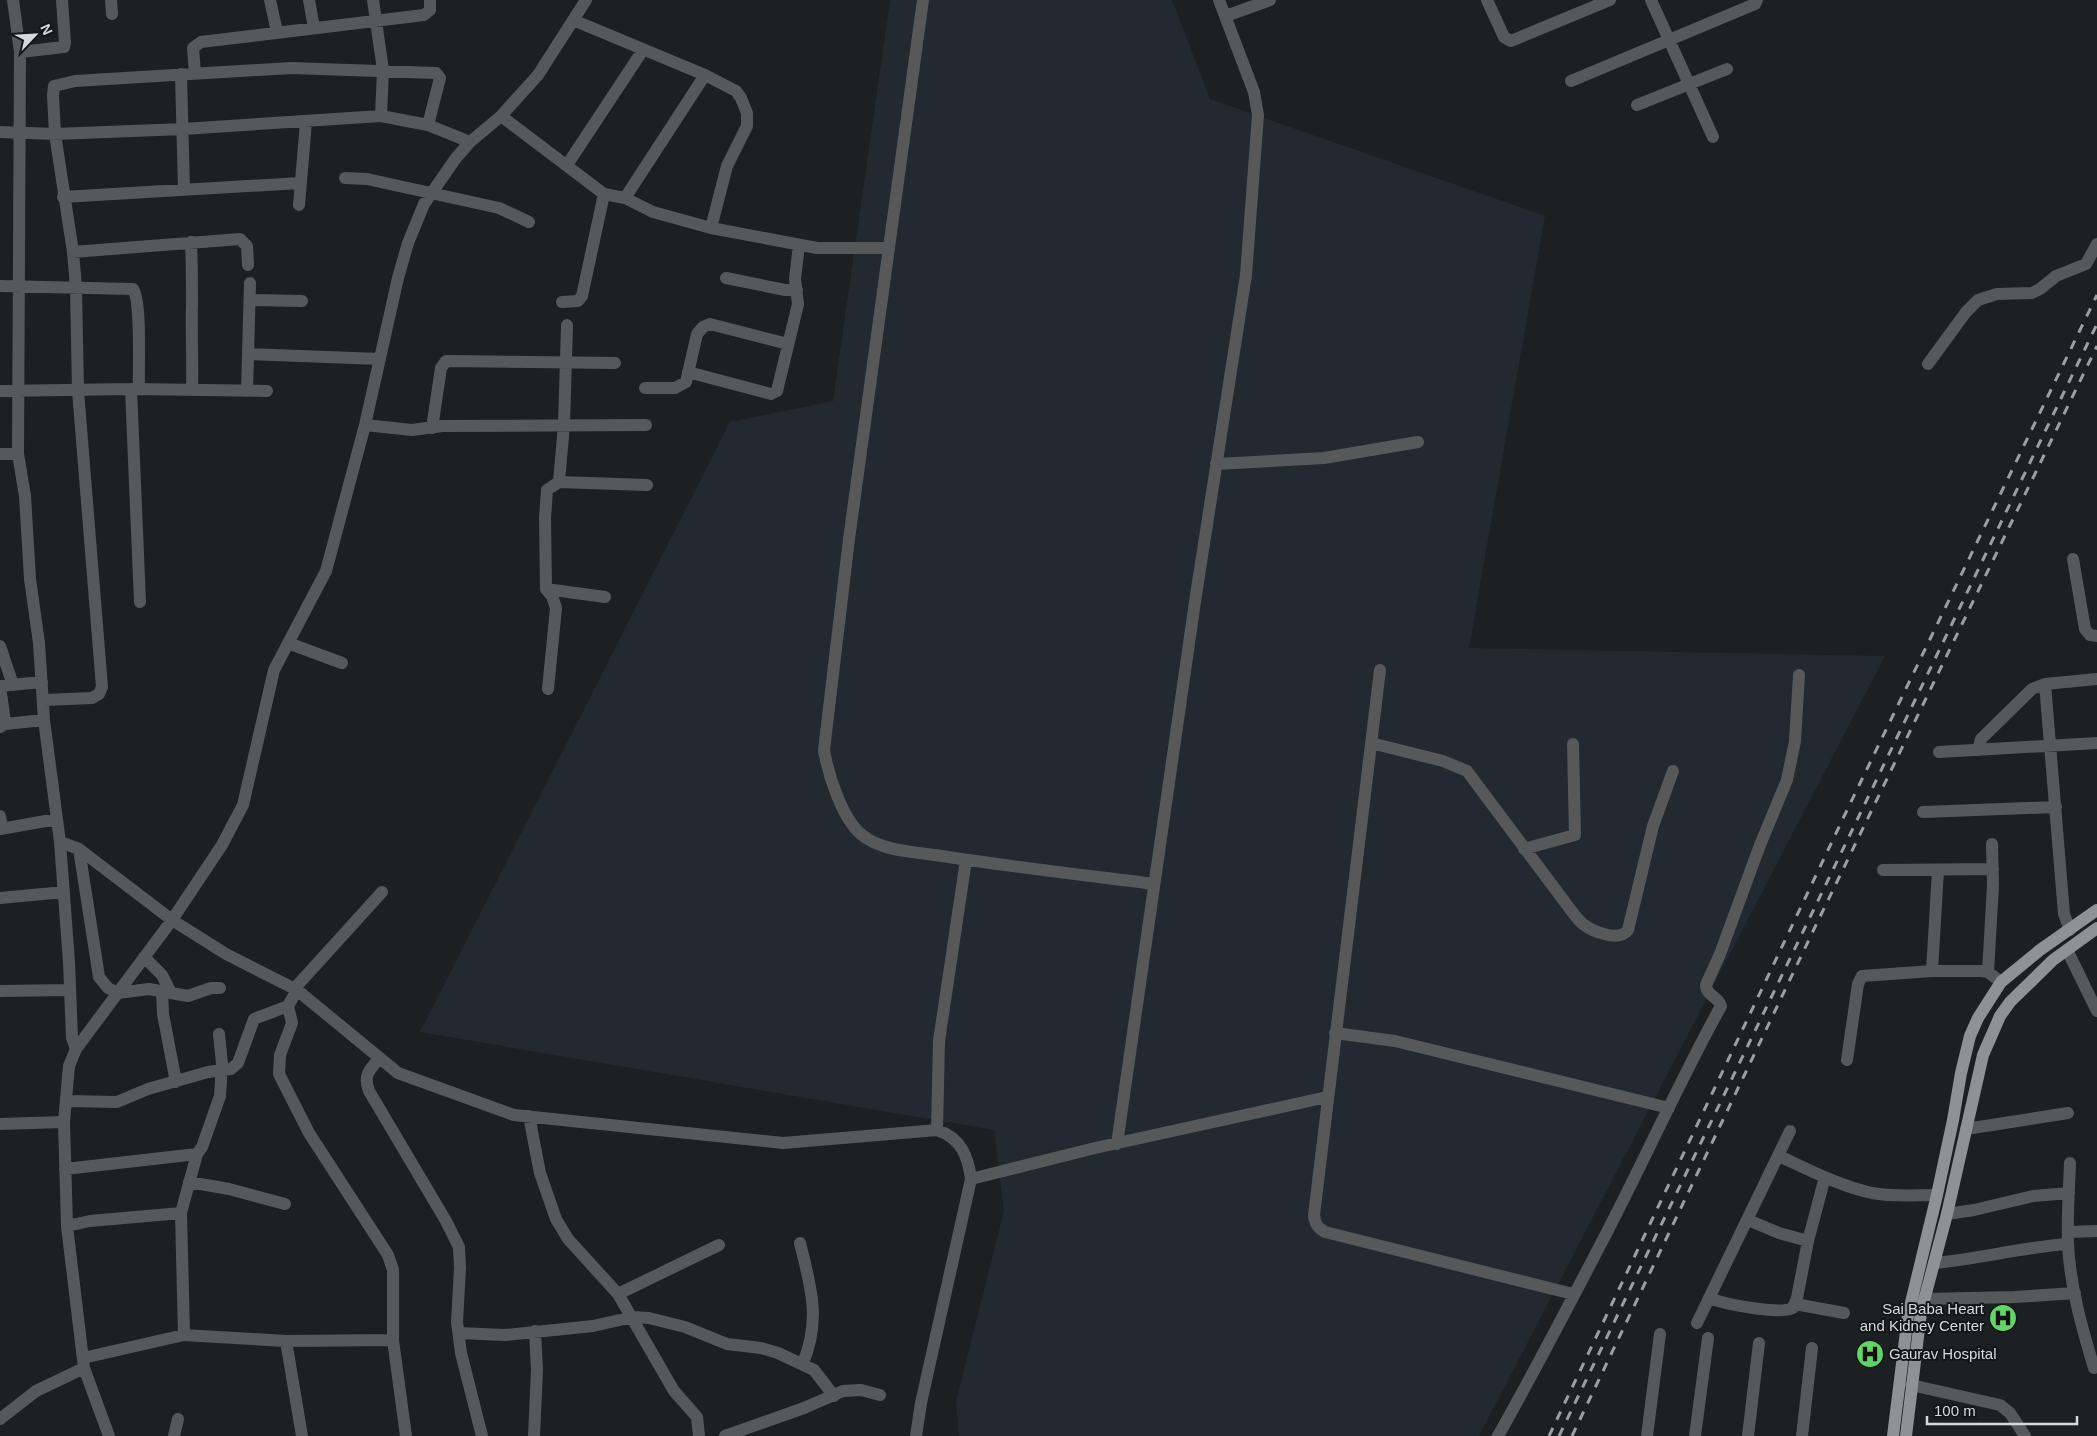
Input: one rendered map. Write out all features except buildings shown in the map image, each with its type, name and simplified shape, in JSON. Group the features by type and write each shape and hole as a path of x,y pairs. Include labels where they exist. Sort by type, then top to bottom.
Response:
{"main road":[{"path":"1893,1436 1908,1315 1954,1120 1964,1055 1978,1018 2001,982 2040,950 2097,910"},
{"path":"1906,1436 1911,1384 1924,1299 1947,1214 1983,1056 2000,1016 2030,981 2097,928"}],"street":[{"path":"14,0 20,52 18,132 18,454 25,496 30,579 44,700 44,720 60,842 72,1038 76,1049"},
{"path":"20,52 64,47 62,0"},
{"path":"111,0 112,14"},
{"path":"270,0 277,32"},
{"path":"309,0 314,28"},
{"path":"373,0 383,70 381,116"},
{"path":"195,73 193,48 195,44 201,42 424,15 430,10 430,0"},
{"path":"109,1436 84,1363 67,1226 64,1122 69,1066 76,1049 172,920 222,845 243,806 274,670 326,571 366,425 398,278 408,242 431,193 470,142 501,116 538,75 586,0"},
{"path":"923,0 849,539 824,750 827,768 849,818 861,834 872,842 888,848 1154,884"},
{"path":"1117,1144 1216,464 1246,275 1258,115 1254,92 1220,0"},
{"path":"1226,16 1270,0"},
{"path":"1487,0 1504,37 1511,41 1610,0"},
{"path":"1650,0 1713,137"},
{"path":"1571,81 1755,4 1757,0"},
{"path":"573,20 705,75 736,91 745,107 748,119 746,131 726,166 711,228"},
{"path":"567,165 644,50"},
{"path":"44,700 92,698 99,694 102,688 78,391 76,287 73,252 63,197 55,134 54,86 75,81 291,68 383,70 438,74 440,78 428,125"},
{"path":"1638,105 1728,69"},
{"path":"182,74 184,190"},
{"path":"626,198 705,75"},
{"path":"0,132 55,134 183,129 381,116 428,125 470,142"},
{"path":"501,116 604,194 626,198 653,212 711,228 817,248 888,248"},
{"path":"299,205 306,122"},
{"path":"345,178 368,179 499,208 529,222"},
{"path":"63,197 300,183"},
{"path":"562,302 578,301 582,296 604,194"},
{"path":"73,252 240,239 247,246 248,265"},
{"path":"191,242 194,356 192,390"},
{"path":"1928,364 1966,312 1978,300 1997,294 2032,293 2056,276 2086,264 2097,244"},
{"path":"688,372 771,394 778,389 798,304 795,279 799,245"},
{"path":"726,278 785,290 797,290"},
{"path":"247,391 250,283"},
{"path":"0,286 129,288 136,293 138,308 135,389 140,602"},
{"path":"250,300 302,301"},
{"path":"645,388 675,388 682,386 686,382 697,334 703,327 710,324 788,344"},
{"path":"559,482 564,424 567,325"},
{"path":"249,354 380,358"},
{"path":"432,428 441,368 446,361 615,363"},
{"path":"0,391 135,389 267,391"},
{"path":"366,425 412,430 442,426 646,425"},
{"path":"1216,464 1324,458 1418,442"},
{"path":"0,454 18,454"},
{"path":"548,689 556,608 552,596 546,589 545,518 548,490 559,482 647,485"},
{"path":"2073,559 2085,629 2090,636 2097,636"},
{"path":"546,589 605,597"},
{"path":"288,643 342,663"},
{"path":"0,646 4,686 2,726 44,720"},
{"path":"1380,670 1327,1097 1314,1215 1315,1223 1325,1232 1573,1294"},
{"path":"1498,1436 1532,1376 1573,1294 1607,1232 1721,1006 1718,1000 1709,994 1706,985 1720,954 1763,838 1788,780 1796,731 1799,674"},
{"path":"1978,750 1981,739 2032,689 2045,684 2097,679"},
{"path":"4,686 42,682"},
{"path":"2045,684 2064,914 2070,930"},
{"path":"1371,743 1442,761 1467,771 1570,909 1583,924 1605,934 1622,935 1626,933 1653,826 1673,771"},
{"path":"1939,752 2097,743"},
{"path":"1524,849 1540,843 1575,835 1572,744"},
{"path":"1923,812 2056,807"},
{"path":"0,816 1,829 57,819"},
{"path":"60,842 79,849 172,920 226,954 297,991 405,1077 514,1115 782,1143 938,1130 947,1133 956,1140 966,1153 971,1180 921,1404 916,1436"},
{"path":"1988,972 1993,869 1992,844"},
{"path":"79,849 100,977 108,988 118,993 149,988 188,996 211,988 220,988"},
{"path":"938,1130 939,1041 966,860"},
{"path":"1883,870 1993,869"},
{"path":"1932,971 1938,870"},
{"path":"0,898 64,892"},
{"path":"66,1101 118,1102 148,1089 221,1069 231,1069 238,1063 254,1019 288,1006 297,991 382,892"},
{"path":"2067,950 2097,1011"},
{"path":"144,957 162,975 167,992 163,1014 176,1082"},
{"path":"1847,1060 1859,979 1866,975 1932,971 1988,972 2001,982"},
{"path":"0,991 70,990"},
{"path":"288,1006 292,1023 280,1055 279,1074 309,1133 388,1255 393,1270 393,1340 406,1436"},
{"path":"1336,1033 1395,1041 1669,1108"},
{"path":"184,1335 181,1213 197,1154 202,1147 220,1096 219,1034"},
{"path":"378,1057 366,1076 369,1091 446,1221 459,1247 460,1268 457,1322 462,1353 482,1436"},
{"path":"971,1180 1117,1144 1327,1097"},
{"path":"1966,1129 2068,1113"},
{"path":"529,1116 540,1172 556,1219 568,1239 618,1294 674,1391 697,1417 699,1436"},
{"path":"0,1124 64,1122"},
{"path":"1696,1324 1790,1131"},
{"path":"65,1169 197,1154"},
{"path":"1779,1156 1825,1177 1870,1192 1937,1195"},
{"path":"2070,1164 2069,1238 2075,1293 2082,1329 2094,1368"},
{"path":"1709,1298 1730,1305 1782,1310 1789,1310 1795,1304 1808,1241 1825,1177"},
{"path":"189,1182 229,1189 285,1204"},
{"path":"1947,1214 1974,1210 2033,1196 2069,1193"},
{"path":"67,1226 90,1221 181,1213"},
{"path":"1748,1220 1779,1233 1808,1241"},
{"path":"1934,1263 1970,1260 2036,1247 2097,1231"},
{"path":"800,1243 814,1306 812,1339 803,1363"},
{"path":"618,1294 720,1245"},
{"path":"1924,1299 2015,1297 2075,1293"},
{"path":"1795,1304 1844,1313"},
{"path":"459,1333 505,1335 593,1326 633,1317 664,1321 702,1333 727,1344 761,1348 803,1363 822,1378 834,1396"},
{"path":"534,1436 537,1370 535,1331"},
{"path":"1647,1436 1660,1334"},
{"path":"0,1418 36,1391 84,1363 184,1335 286,1341 393,1340"},
{"path":"1695,1436 1708,1338"},
{"path":"286,1341 294,1398 302,1436"},
{"path":"1748,1436 1759,1343"},
{"path":"1802,1436 1812,1348"},
{"path":"1911,1384 2000,1405 2028,1436"},
{"path":"724,1436 852,1390 880,1395"},
{"path":"174,1436 178,1419"}],"shaded area":[{"path":"890,0 1172,0 1210,99 1545,216 1469,648 1885,656 1479,1436 959,1436 956,1402 1004,1211 994,1130 420,1032 730,422 833,401"}],"railway":[{"path":"1549,1436 1849,806 2097,295"},
{"path":"1559,1436 2097,324"},
{"path":"1572,1436 1816,925 2097,346"}],"place":[{"name":"Sai Baba Heart and Kidney Center","path":"2003,1318"},
{"name":"Gaurav Hospital","path":"1870,1354"}]}
